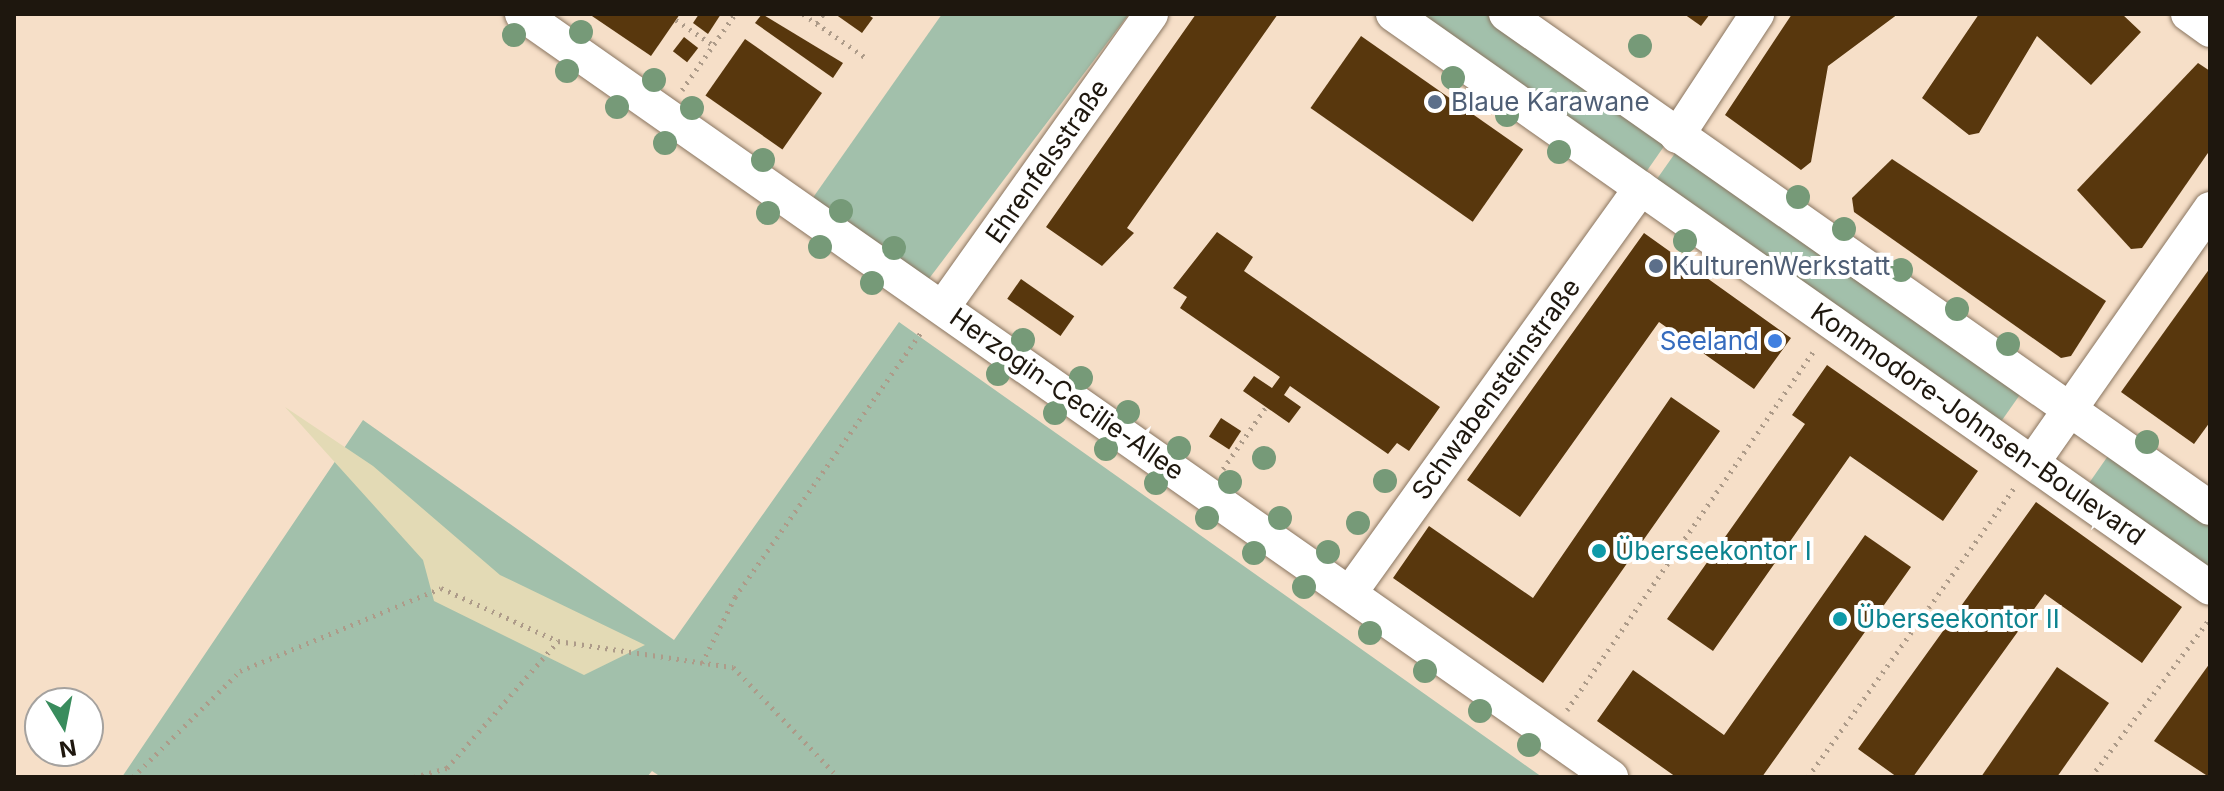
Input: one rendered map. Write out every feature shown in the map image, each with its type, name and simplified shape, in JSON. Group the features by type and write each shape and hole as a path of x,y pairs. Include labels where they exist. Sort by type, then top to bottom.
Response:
{"street":[{"name":"Herzogin-Cecilie-Allee","path":"522,14 558,24 665,113 1352,590 1611,777"},
{"name":"Ehrenfelsstraße","path":"943,307 1151,14"},
{"name":"Kommodore-Johnsen-Boulevard","path":"1393,14 2210,588"},
{"path":"1506,14 2210,508"},
{"path":"1677,136 1757,14"},
{"path":"2188,14 2210,30"},
{"name":"Schwabensteinstraße","path":"1352,590 1641,188"},
{"path":"2033,462 2210,209"}],"path":[{"path":"665,113 735,14"},
{"path":"803,14 866,58"},
{"path":"817,23 823,14"},
{"path":"676,20 713,45"},
{"path":"702,663 735,597 816,477 943,307"},
{"path":"1551,734 1833,323"},
{"path":"1207,492 1266,407"},
{"path":"1808,777 2033,462"},
{"path":"133,777 240,671 441,588 558,641 733,667 838,777"},
{"path":"2091,777 2210,618"},
{"path":"414,777 447,768 558,641"}],"green space":[{"path":"942,14 1129,14 928,280 812,199"},
{"path":"1413,14 1485,14 1667,142 1644,175"},
{"path":"1678,149 2023,390 1999,424 1654,183"},
{"path":"899,322 1542,777 661,777 652,771 647,777 122,777 363,420 674,640"},
{"path":"2110,453 2210,522 2210,571 2087,486"}],"sand":[{"path":"285,407 373,466 500,575 645,645 584,675 434,601 423,560"}],"building":[{"path":"589,14 680,14 651,56"},
{"path":"699,14 721,14 708,34 693,23"},
{"path":"762,14 843,63 833,78 755,23"},
{"path":"835,14 867,14 873,18 862,33"},
{"path":"1196,14 1278,14 1127,228 1134,233 1102,266 1046,227"},
{"path":"1684,14 1710,14 1701,26"},
{"path":"1792,14 1898,14 1828,66 1811,162 1801,170 1725,115"},
{"path":"1979,14 2122,14 2141,32 2091,85 2037,36 1979,133 1969,135 1922,98"},
{"path":"1361,36 1523,150 1473,222 1311,108"},
{"path":"684,37 698,48 687,62 673,51"},
{"path":"745,39 822,93 782,149 705,96"},
{"path":"2198,63 2210,71 2210,150 2142,248 2131,249 2077,190"},
{"path":"1892,159 2106,301 2071,356 2061,358 1854,212 1852,198"},
{"path":"1217,232 1253,257 1244,271 1440,407 1409,451 1397,443 1388,454 1290,386 1284,395 1301,407 1289,423 1243,391 1254,376 1272,388 1280,377 1180,308 1187,297 1173,288"},
{"path":"1644,233 1791,338 1754,389 1659,322 1520,517 1467,480"},
{"path":"2210,268 2210,422 2194,444 2121,392"},
{"path":"1021,279 1074,316 1060,336 1007,299"},
{"path":"1827,365 1978,471 1943,521 1850,456 1713,651 1667,619 1805,424 1792,415"},
{"name":"Überseekontor I","path":"1671,397 1720,431 1543,683 1393,578 1429,526 1533,598"},
{"path":"1221,418 1241,431 1229,450 1209,436"},
{"path":"2036,502 2182,607 2142,663 2045,594 1913,777 1897,777 1858,749"},
{"name":"Überseekontor II","path":"1865,535 1911,567 1762,777 1676,777 1597,721 1633,670 1724,735"},
{"path":"2210,663 2210,777 2209,777 2154,741"},
{"path":"2057,667 2109,703 2057,777 1981,777"}],"place":[{"name":"Blaue Karawane","path":"1435,102"},
{"name":"KulturenWerkstatt","path":"1656,266"},
{"name":"Seeland","path":"1775,341"},
{"name":"Überseekontor I","path":"1599,551"},
{"name":"Überseekontor II","path":"1840,619"}]}
